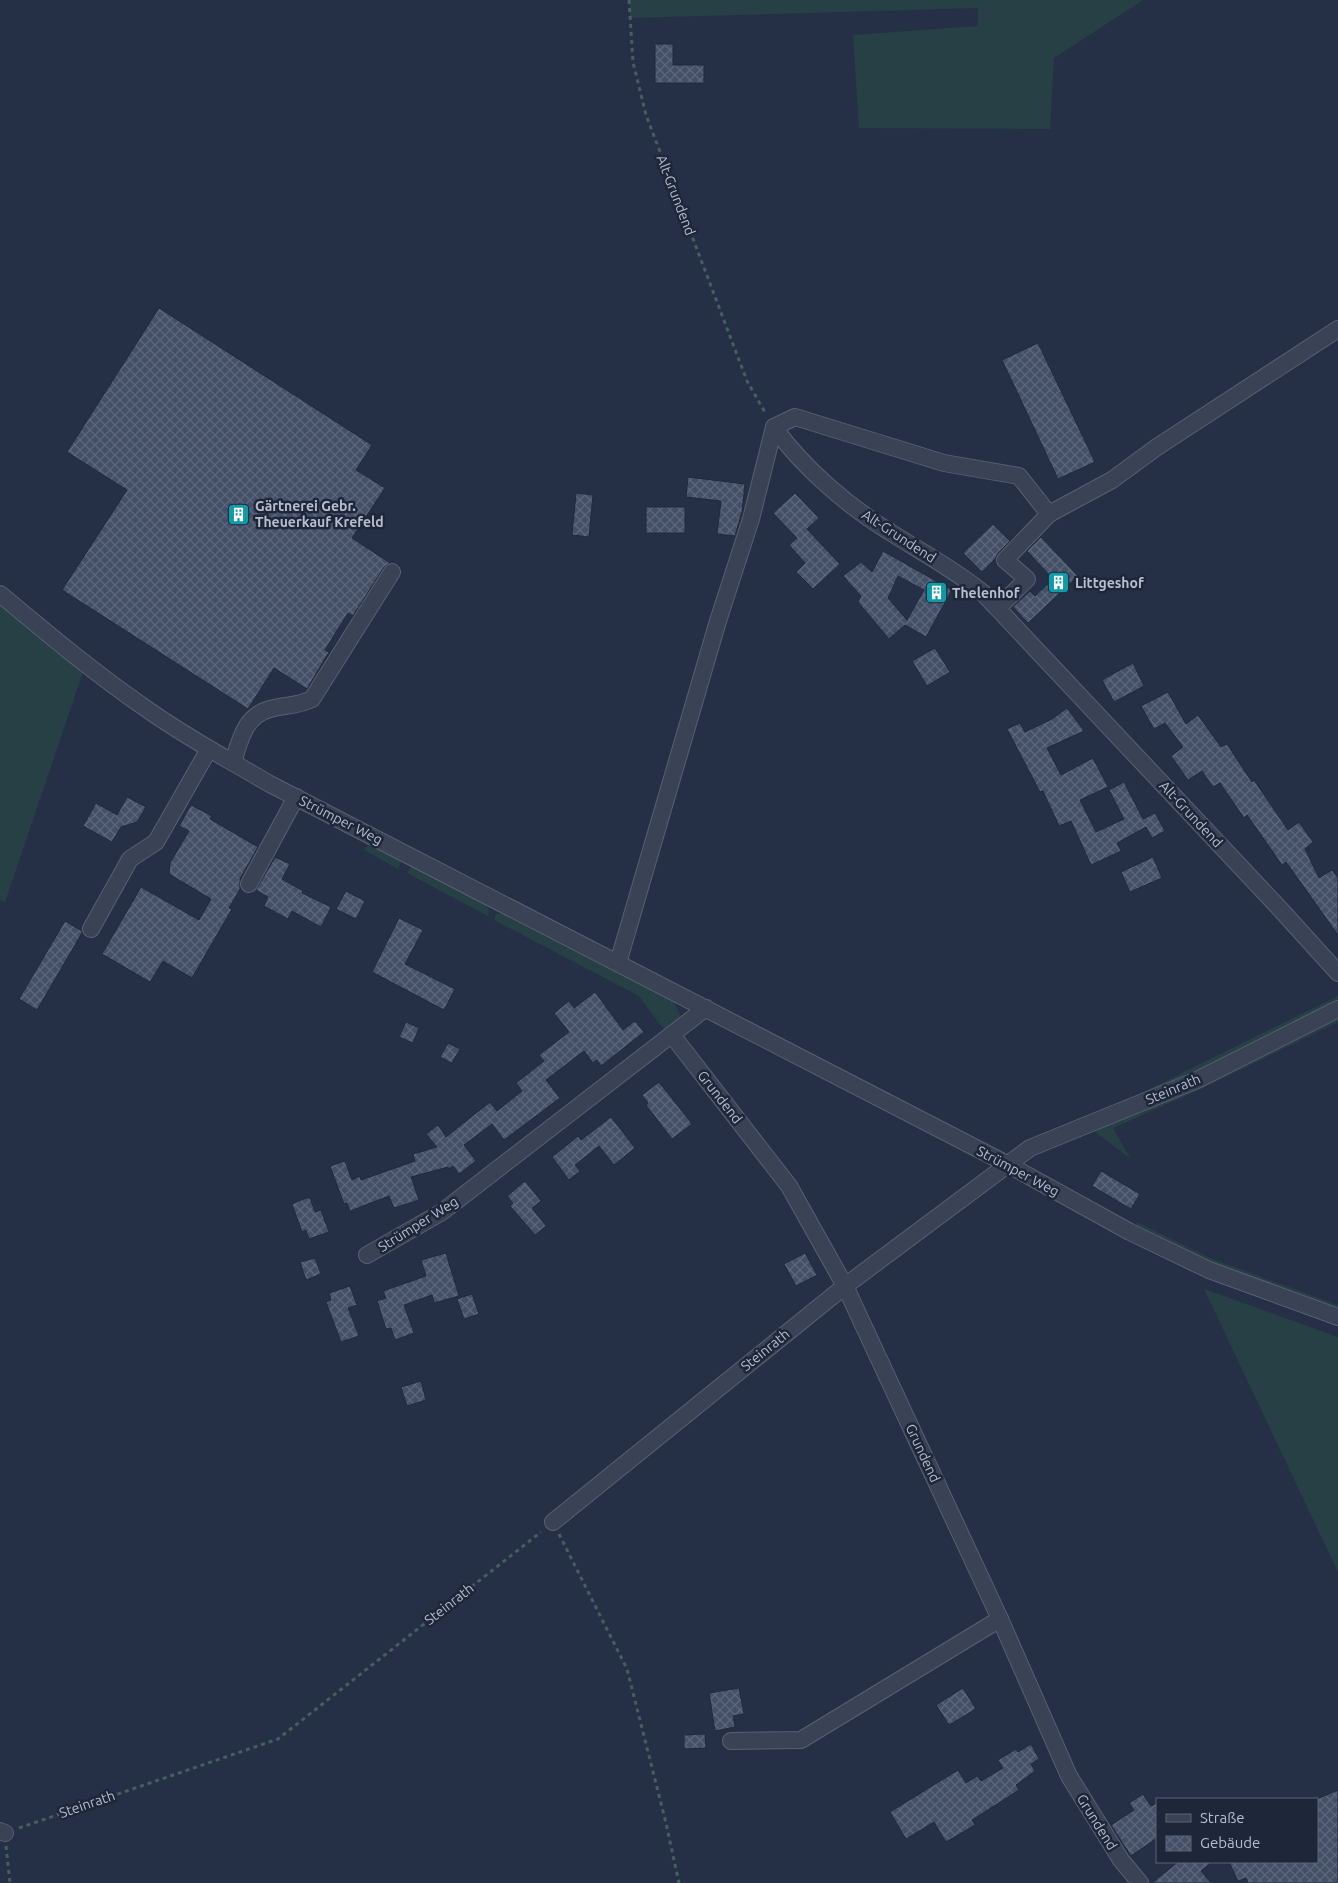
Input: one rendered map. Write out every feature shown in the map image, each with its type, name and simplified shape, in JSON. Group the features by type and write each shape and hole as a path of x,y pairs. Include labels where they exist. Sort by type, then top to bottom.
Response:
{"street":[{"path":"998,608 1027,579 1005,560 1048,514 1112,480 1157,446 1338,329"},
{"path":"618,963 718,621 751,519 774,427 794,417 944,463 1019,476 1048,514"},
{"name":"Alt-Grundend","path":"774,427 793,452 858,510 969,582 998,608 1338,973"},
{"path":"233,762 248,722 268,710 300,705 312,699 392,572"},
{"name":"Strümper Weg","path":"0,594 68,650 150,712 209,749 296,797 1007,1164 1130,1232 1209,1270 1338,1317"},
{"path":"91,929 130,859 156,842 209,749"},
{"path":"249,884 296,797"},
{"name":"Strümper Weg","path":"367,1256 442,1212 706,1008"},
{"name":"Steinrath","path":"1007,1164 1030,1148 1197,1080 1338,1009"},
{"name":"Grundend","path":"672,1035 789,1186 845,1286 1000,1619 1069,1776 1121,1860 1140,1883"},
{"path":"845,1286 1007,1164"},
{"name":"Steinrath","path":"553,1522 845,1286"},
{"path":"731,1740 801,1740 1000,1619"}],"path":[{"name":"Alt-Grundend","path":"629,0 633,62 646,115 747,380 774,427"},
{"name":"Steinrath","path":"2,1832 278,1739 553,1522"},
{"path":"553,1522 627,1668 679,1883"},
{"path":"2,1832 10,1883"}],"green space":[{"path":"629,0 1143,0 1054,58 1050,129 859,128 853,35 978,26 978,8 630,18"},
{"path":"0,602 83,672 5,902 0,900"},
{"path":"375,845 394,855 401,863 398,869 364,850 366,847"},
{"path":"411,867 420,869 486,903 489,911 488,916 407,873"},
{"path":"496,914 509,914 672,998 680,1015 677,1025 667,1034 639,996 494,920"},
{"path":"1338,996 1338,1002 1196,1074 1083,1122"},
{"path":"1338,1016 1338,1022 1201,1089 1113,1128 1130,1158 1091,1129"},
{"path":"1137,1222 1212,1259 1338,1305 1338,1311 1210,1264 1134,1227"},
{"path":"1204,1289 1338,1337 1338,1572"}],"building":[{"path":"655,44 673,44 673,65 704,65 704,83 655,83"},
{"name":"Gärtnerei Gebr. Theuerkauf Krefeld","path":"159,308 372,445 356,470 385,488 352,538 390,563 384,567 353,616 348,613 325,650 329,652 307,689 274,668 248,709 62,590 127,490 67,452"},
{"path":"1038,343 1095,462 1058,479 1002,360"},
{"path":"688,477 745,484 742,512 735,536 717,534 721,501 686,497"},
{"path":"576,493 593,495 589,537 572,535"},
{"path":"795,493 819,518 807,529 840,564 813,589 796,572 805,563 789,545 797,538 773,513"},
{"path":"646,507 685,507 685,533 646,533"},
{"path":"993,524 1010,541 982,572 963,553"},
{"name":"Littgeshof","path":"1041,537 1078,576 1028,623 1013,607 1030,591 1035,596 1053,579 1027,551"},
{"name":"Thelenhof","path":"883,551 952,590 926,637 905,625 889,639 858,602 861,596 843,576 861,562 872,572","holes":["898,576 924,590 907,620 888,598"]},
{"path":"935,648 950,672 927,686 912,661"},
{"path":"1133,663 1144,686 1114,702 1102,680"},
{"path":"1168,692 1186,724 1198,715 1221,747 1227,744 1252,782 1254,780 1288,830 1299,822 1313,842 1305,849 1319,878 1332,870 1338,878 1338,935 1286,862 1282,865 1247,815 1244,818 1220,783 1213,787 1202,771 1188,780 1171,756 1183,747 1165,723 1154,729 1141,706"},
{"path":"1067,708 1084,731 1047,748 1061,775 1093,758 1108,787 1080,800 1096,832 1124,819 1109,790 1124,782 1143,819 1155,813 1165,831 1152,838 1146,827 1117,843 1121,851 1091,865 1071,821 1059,826 1043,791 1040,792 1007,729 1020,723 1025,732 1052,719"},
{"path":"127,797 146,807 137,822 121,827 112,842 83,826 96,803 117,815"},
{"path":"191,805 212,816 210,819 258,847 240,879 240,889 229,908 232,909 192,978 163,961 150,982 102,954 141,887 199,920 211,899 169,874 170,863 189,831 179,826"},
{"path":"275,857 290,864 282,879 303,891 302,893 331,907 321,927 292,911 288,919 264,906 268,897 256,890"},
{"path":"1153,857 1162,878 1130,892 1121,872"},
{"path":"346,891 365,901 356,919 336,909"},
{"path":"399,918 423,930 405,964 455,989 444,1010 372,972"},
{"path":"65,921 82,931 82,933 37,1010 19,999"},
{"path":"595,992 623,1030 635,1021 644,1032 601,1066 597,1060 593,1063 584,1051 546,1080 560,1098 504,1140 492,1124 464,1145 476,1161 459,1174 453,1166 449,1169 448,1167 411,1177 419,1200 394,1208 389,1196 350,1211 347,1203 344,1204 330,1166 345,1161 352,1180 360,1176 361,1180 415,1161 413,1154 437,1147 426,1134 438,1125 446,1137 490,1102 497,1111 522,1091 516,1083 544,1061 539,1055 569,1032 554,1013 569,1001 574,1008"},
{"path":"406,1022 419,1028 413,1043 399,1037"},
{"path":"448,1043 460,1049 452,1063 440,1057"},
{"path":"659,1082 692,1124 672,1139 646,1105 648,1103 642,1095"},
{"path":"611,1117 635,1148 614,1165 599,1146 575,1165 580,1171 569,1180 552,1157 578,1136 581,1140"},
{"path":"1101,1171 1140,1194 1131,1209 1092,1186"},
{"path":"525,1181 541,1201 532,1208 546,1226 535,1235 510,1206 513,1203 507,1196"},
{"path":"310,1198 315,1212 321,1210 329,1232 309,1239 306,1230 302,1232 292,1204"},
{"path":"446,1253 459,1296 434,1303 432,1295 404,1305 414,1333 395,1340 391,1328 386,1329 377,1301 386,1298 383,1291 426,1276 421,1260"},
{"path":"805,1253 817,1275 796,1286 784,1264"},
{"path":"315,1258 321,1274 306,1280 300,1262"},
{"path":"350,1286 357,1305 348,1308 359,1336 341,1342 326,1302 331,1300 329,1293"},
{"path":"472,1294 479,1314 464,1319 457,1299"},
{"path":"421,1381 426,1400 407,1406 401,1387"},
{"path":"739,1688 744,1714 733,1716 735,1727 715,1731 709,1693"},
{"path":"963,1688 976,1709 949,1725 936,1705"},
{"path":"705,1734 706,1748 684,1749 684,1735"},
{"path":"1031,1744 1039,1759 1031,1764 1035,1771 1016,1785 1019,1790 972,1820 975,1825 946,1842 934,1822 906,1839 890,1812 958,1770 966,1783 977,1776 981,1781 1003,1768 998,1760 1016,1749 1018,1752"},
{"path":"1338,1790 1338,1883 1248,1883 1246,1878 1238,1881 1229,1863 1318,1863 1318,1799"},
{"path":"1143,1794 1151,1806 1156,1804 1156,1839 1131,1856 1111,1825 1134,1810 1129,1803"},
{"path":"1177,1863 1211,1863 1201,1871 1211,1883 1152,1883"}],"place":[{"name":"Gärtnerei Gebr. Theuerkauf Krefeld","path":"239,514"},
{"name":"Littgeshof","path":"1059,583"},
{"name":"Thelenhof","path":"936,593"}]}
